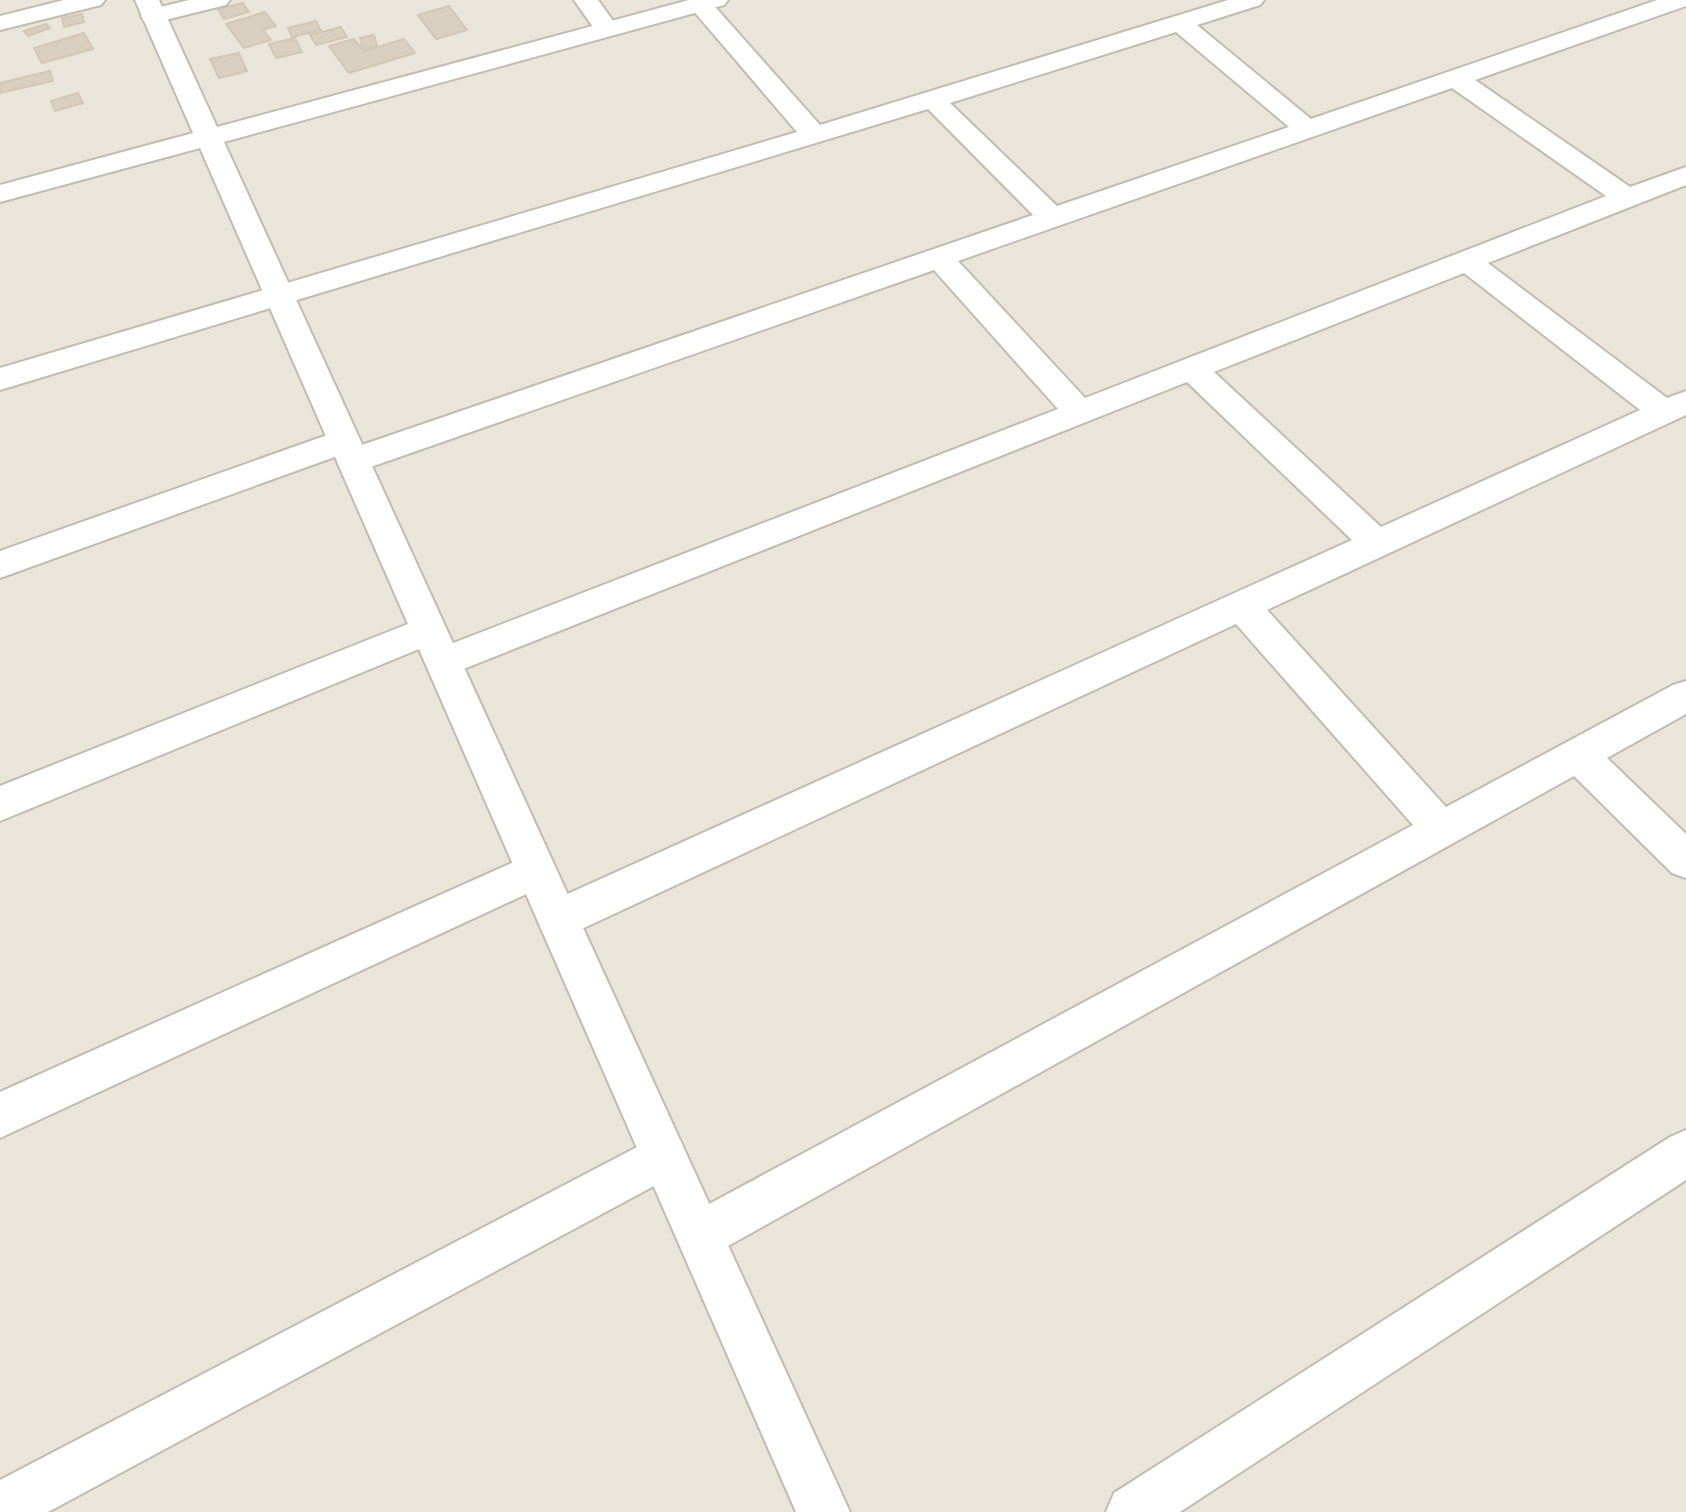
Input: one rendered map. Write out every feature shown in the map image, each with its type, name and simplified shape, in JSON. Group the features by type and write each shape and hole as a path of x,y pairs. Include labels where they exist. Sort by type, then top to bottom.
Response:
{"street":[{"path":"0,23 93,0"},
{"path":"218,0 150,8 823,1512"},
{"path":"586,0 607,29"},
{"path":"0,379 277,293 814,135 1252,0"},
{"path":"0,565 1054,219 1680,0"},
{"path":"0,194 708,2 814,135"},
{"path":"1180,23 1310,131"},
{"path":"1455,78 1627,198"},
{"path":"932,99 1054,219"},
{"path":"0,804 1080,413 1686,175"},
{"path":"938,257 1080,413"},
{"path":"1467,261 1675,407"},
{"path":"1192,369 1378,544"},
{"path":"558,919 1675,407"},
{"path":"1241,605 1443,830"},
{"path":"700,1235 1686,696"},
{"path":"1580,756 1686,860"},
{"path":"0,1115 536,870"},
{"path":"1133,1512 1686,1153"},
{"path":"0,1509 664,1156"}],"shaded area":[{"path":"0,0 1686,0 1686,1512 0,1512"}],"building":[{"path":"243,3 249,12 224,19 218,9"},
{"path":"449,6 467,30 436,39 418,15"},
{"path":"265,12 276,26 263,30 271,40 244,48 226,24"},
{"path":"82,14 84,22 64,27 62,18"},
{"path":"316,21 321,30 292,37 288,28"},
{"path":"46,24 50,28 28,36 24,31"},
{"path":"341,27 347,37 316,45 310,35"},
{"path":"84,33 93,49 42,63 34,48"},
{"path":"374,35 377,46 363,49 360,38"},
{"path":"295,38 302,52 276,58 269,44"},
{"path":"354,39 364,51 404,39 415,53 349,73 329,46"},
{"path":"239,53 247,71 219,78 210,59"},
{"path":"50,71 53,81 0,93 0,83"},
{"path":"78,93 83,103 55,111 51,101"}]}
